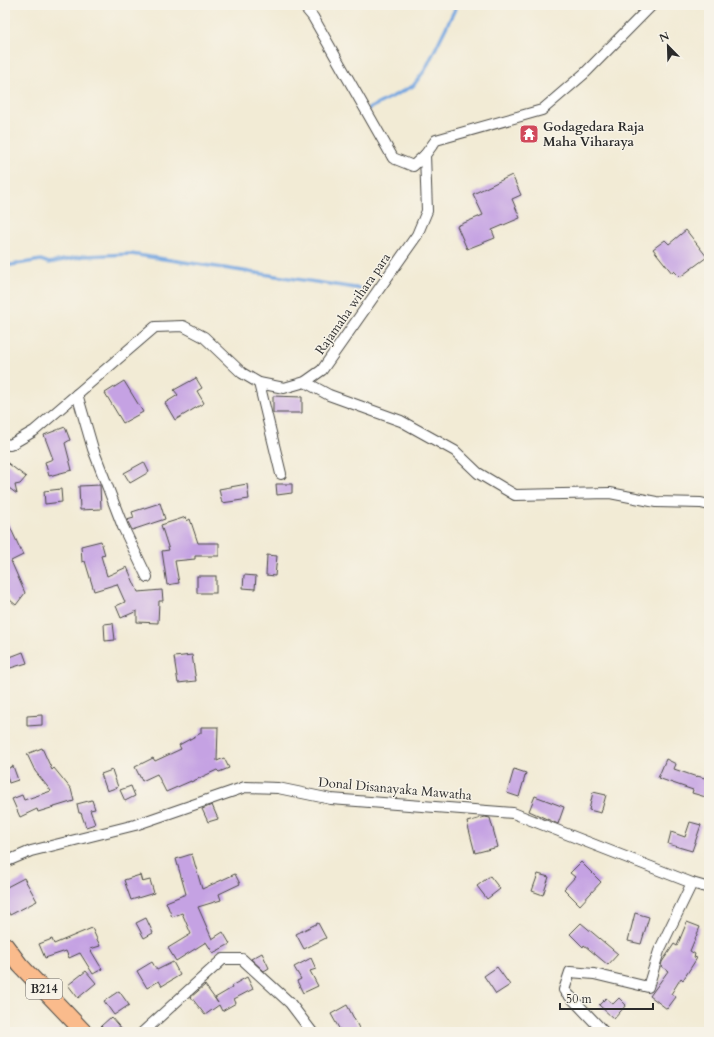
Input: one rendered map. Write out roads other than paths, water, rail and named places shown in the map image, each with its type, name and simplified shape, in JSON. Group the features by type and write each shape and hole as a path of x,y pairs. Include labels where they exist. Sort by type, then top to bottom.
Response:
{"main road":[{"name":"B214","path":"5,945 20,965 84,1032"}],"street":[{"path":"303,5 313,17 393,158 413,166 425,155 436,140 542,110 585,73 652,5"},
{"name":"Rajamaha wihara para","path":"5,444 10,444 34,431 155,327 183,326 204,337 242,374 259,383 284,388 305,382 322,370 417,235 427,211 425,155"},
{"path":"305,382 329,395 402,421 455,451 478,473 515,495 610,493 656,502 701,503 709,505"},
{"path":"259,383 281,474"},
{"path":"77,394 93,449 123,527 147,577"},
{"name":"Donal Disanayaka Mawatha","path":"5,862 31,851 135,825 245,787 278,788 331,799 513,813 692,884 709,888"},
{"path":"604,1032 564,990 570,972 594,974 648,987 659,951 692,884"},
{"path":"143,1032 223,960 242,959 290,1003 312,1032"}],"waterway":[{"path":"368,109 413,86 425,70 457,5"},
{"path":"5,266 41,260 49,263 84,256 131,254 362,289"}],"place":[{"name":"Godagedara Raja Maha Viharaya","path":"529,134"}]}
